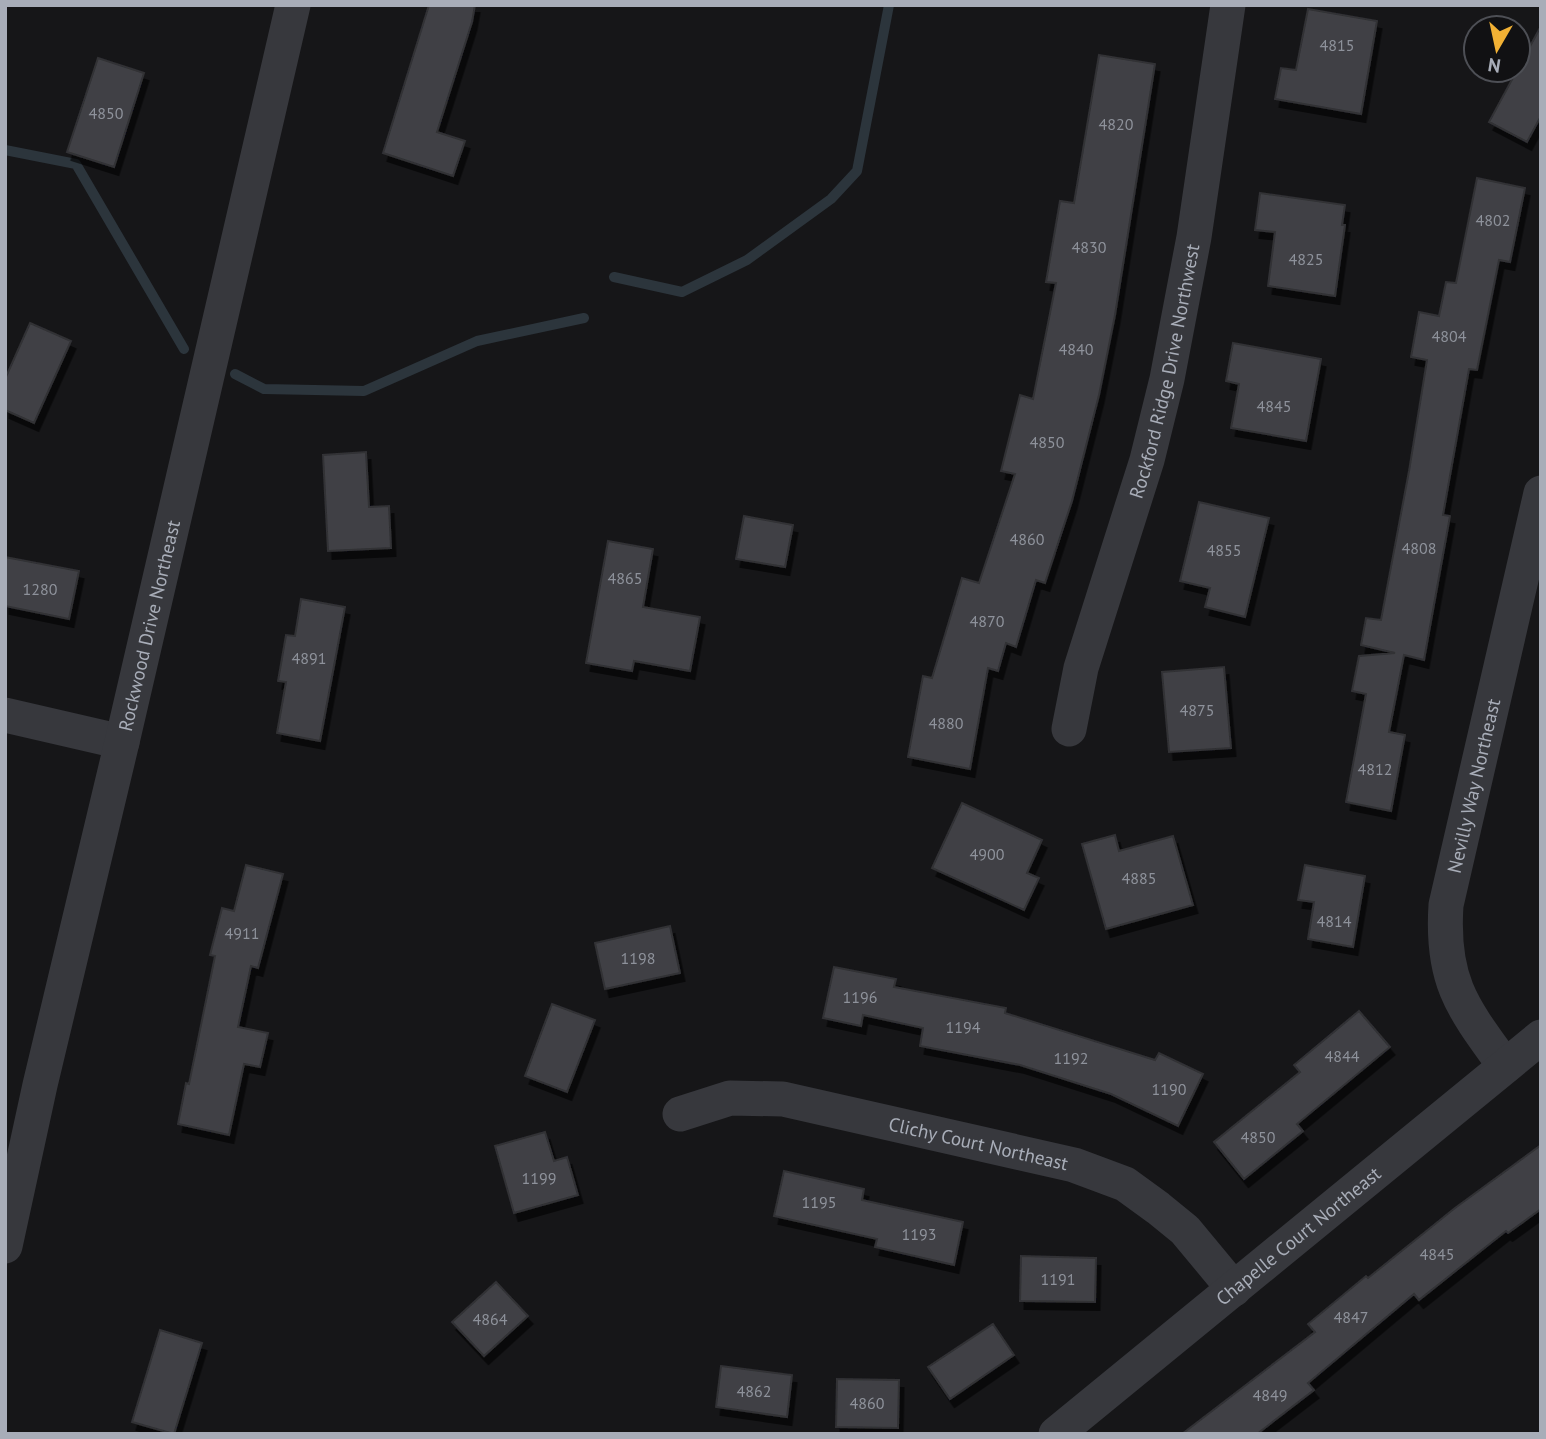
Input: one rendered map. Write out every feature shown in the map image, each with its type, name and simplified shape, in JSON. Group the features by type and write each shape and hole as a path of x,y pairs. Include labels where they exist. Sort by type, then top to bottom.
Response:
{"street":[{"name":"Rockwood Drive Northeast","path":"5,1246 40,1085 293,5"},
{"name":"Rockford Ridge Drive Northwest","path":"1069,729 1082,668 1147,460 1167,379 1194,237 1228,5"},
{"name":"Nevilly Way Northeast","path":"1505,1066 1459,998 1447,965 1444,938 1446,905 1541,493"},
{"path":"5,715 122,741"},
{"name":"Chapelle Court Northeast","path":"1056,1434 1541,1037"},
{"name":"Clichy Court Northeast","path":"680,1114 730,1098 783,1099 1074,1165 1125,1184 1158,1208 1185,1230 1234,1289"}],"building":[{"path":"429,5 475,5 437,132 465,141 453,176 383,153"},
{"path":"1308,9 1377,21 1361,114 1275,99 1281,68 1296,70"},
{"path":"1541,26 1541,116 1527,142 1489,122 1510,84 1532,84 1532,43"},
{"path":"1099,55 1155,64 1115,315 1099,395 1072,501 1045,583 1036,580 1016,647 1006,643 998,671 988,668 970,769 908,757 923,676 932,678 962,578 979,583 1015,474 1001,471 1020,395 1033,399 1056,283 1046,282 1060,201 1074,203"},
{"path":"98,58 144,73 114,167 67,152"},
{"path":"1477,178 1525,188 1510,262 1499,260 1477,370 1469,369 1443,515 1450,516 1424,660 1404,655 1389,732 1405,735 1391,811 1346,802 1366,694 1352,691 1359,656 1395,653 1361,645 1366,618 1381,620 1409,471 1427,360 1411,357 1419,312 1439,316 1446,282 1456,283"},
{"path":"1260,193 1345,205 1342,225 1345,225 1335,296 1268,286 1275,232 1255,230"},
{"path":"30,323 71,341 34,423 5,410 5,379"},
{"path":"1233,343 1321,359 1306,441 1231,428 1239,384 1226,381"},
{"path":"366,452 369,507 389,506 391,548 328,551 323,455"},
{"path":"1199,502 1269,518 1245,617 1205,607 1210,588 1180,581"},
{"path":"744,516 793,525 785,567 736,559"},
{"path":"608,541 653,549 643,607 700,617 690,671 634,661 632,671 586,663"},
{"path":"5,557 79,571 69,619 5,606"},
{"path":"301,599 345,607 320,741 277,733 286,682 278,681 286,635 295,636"},
{"path":"1224,667 1231,748 1169,752 1162,672"},
{"path":"962,803 1042,840 1027,873 1039,878 1024,910 932,868"},
{"path":"1115,835 1119,851 1173,836 1193,905 1106,929 1082,844"},
{"path":"246,865 283,874 258,968 251,966 238,1027 268,1033 260,1067 244,1064 229,1135 178,1124 186,1083 189,1084 215,956 210,955 222,908 234,911"},
{"path":"1305,865 1365,876 1353,947 1308,939 1314,902 1298,900"},
{"path":"670,926 680,973 605,989 595,943"},
{"path":"834,967 896,979 894,987 1006,1008 1005,1013 1155,1060 1159,1053 1203,1074 1178,1126 1111,1094 1020,1065 920,1046 923,1028 863,1015 861,1026 823,1018"},
{"path":"552,1004 595,1020 567,1092 525,1076"},
{"path":"1359,1011 1390,1047 1297,1124 1303,1131 1244,1179 1214,1142 1300,1072 1294,1065"},
{"path":"545,1132 554,1161 567,1157 578,1195 514,1213 495,1146"},
{"path":"1541,1145 1541,1209 1508,1233 1506,1231 1419,1300 1414,1294 1308,1383 1314,1390 1257,1434 1182,1434 1315,1332 1308,1324 1366,1276 1368,1278 1455,1208"},
{"path":"784,1171 864,1189 862,1200 963,1222 954,1265 875,1247 877,1239 774,1216"},
{"path":"1021,1256 1096,1258 1095,1302 1020,1301"},
{"path":"496,1282 528,1316 484,1356 452,1322"},
{"path":"993,1324 1014,1355 950,1399 928,1367"},
{"path":"160,1330 202,1343 174,1434 132,1422"},
{"path":"721,1366 792,1375 787,1417 716,1407"},
{"path":"837,1379 899,1380 898,1428 836,1427"}],"waterway":[{"path":"614,277 682,292 747,260 831,199 857,171 889,5"},
{"path":"5,150 76,164 184,349"},
{"path":"235,374 264,389 364,391 477,341 584,318"}]}
